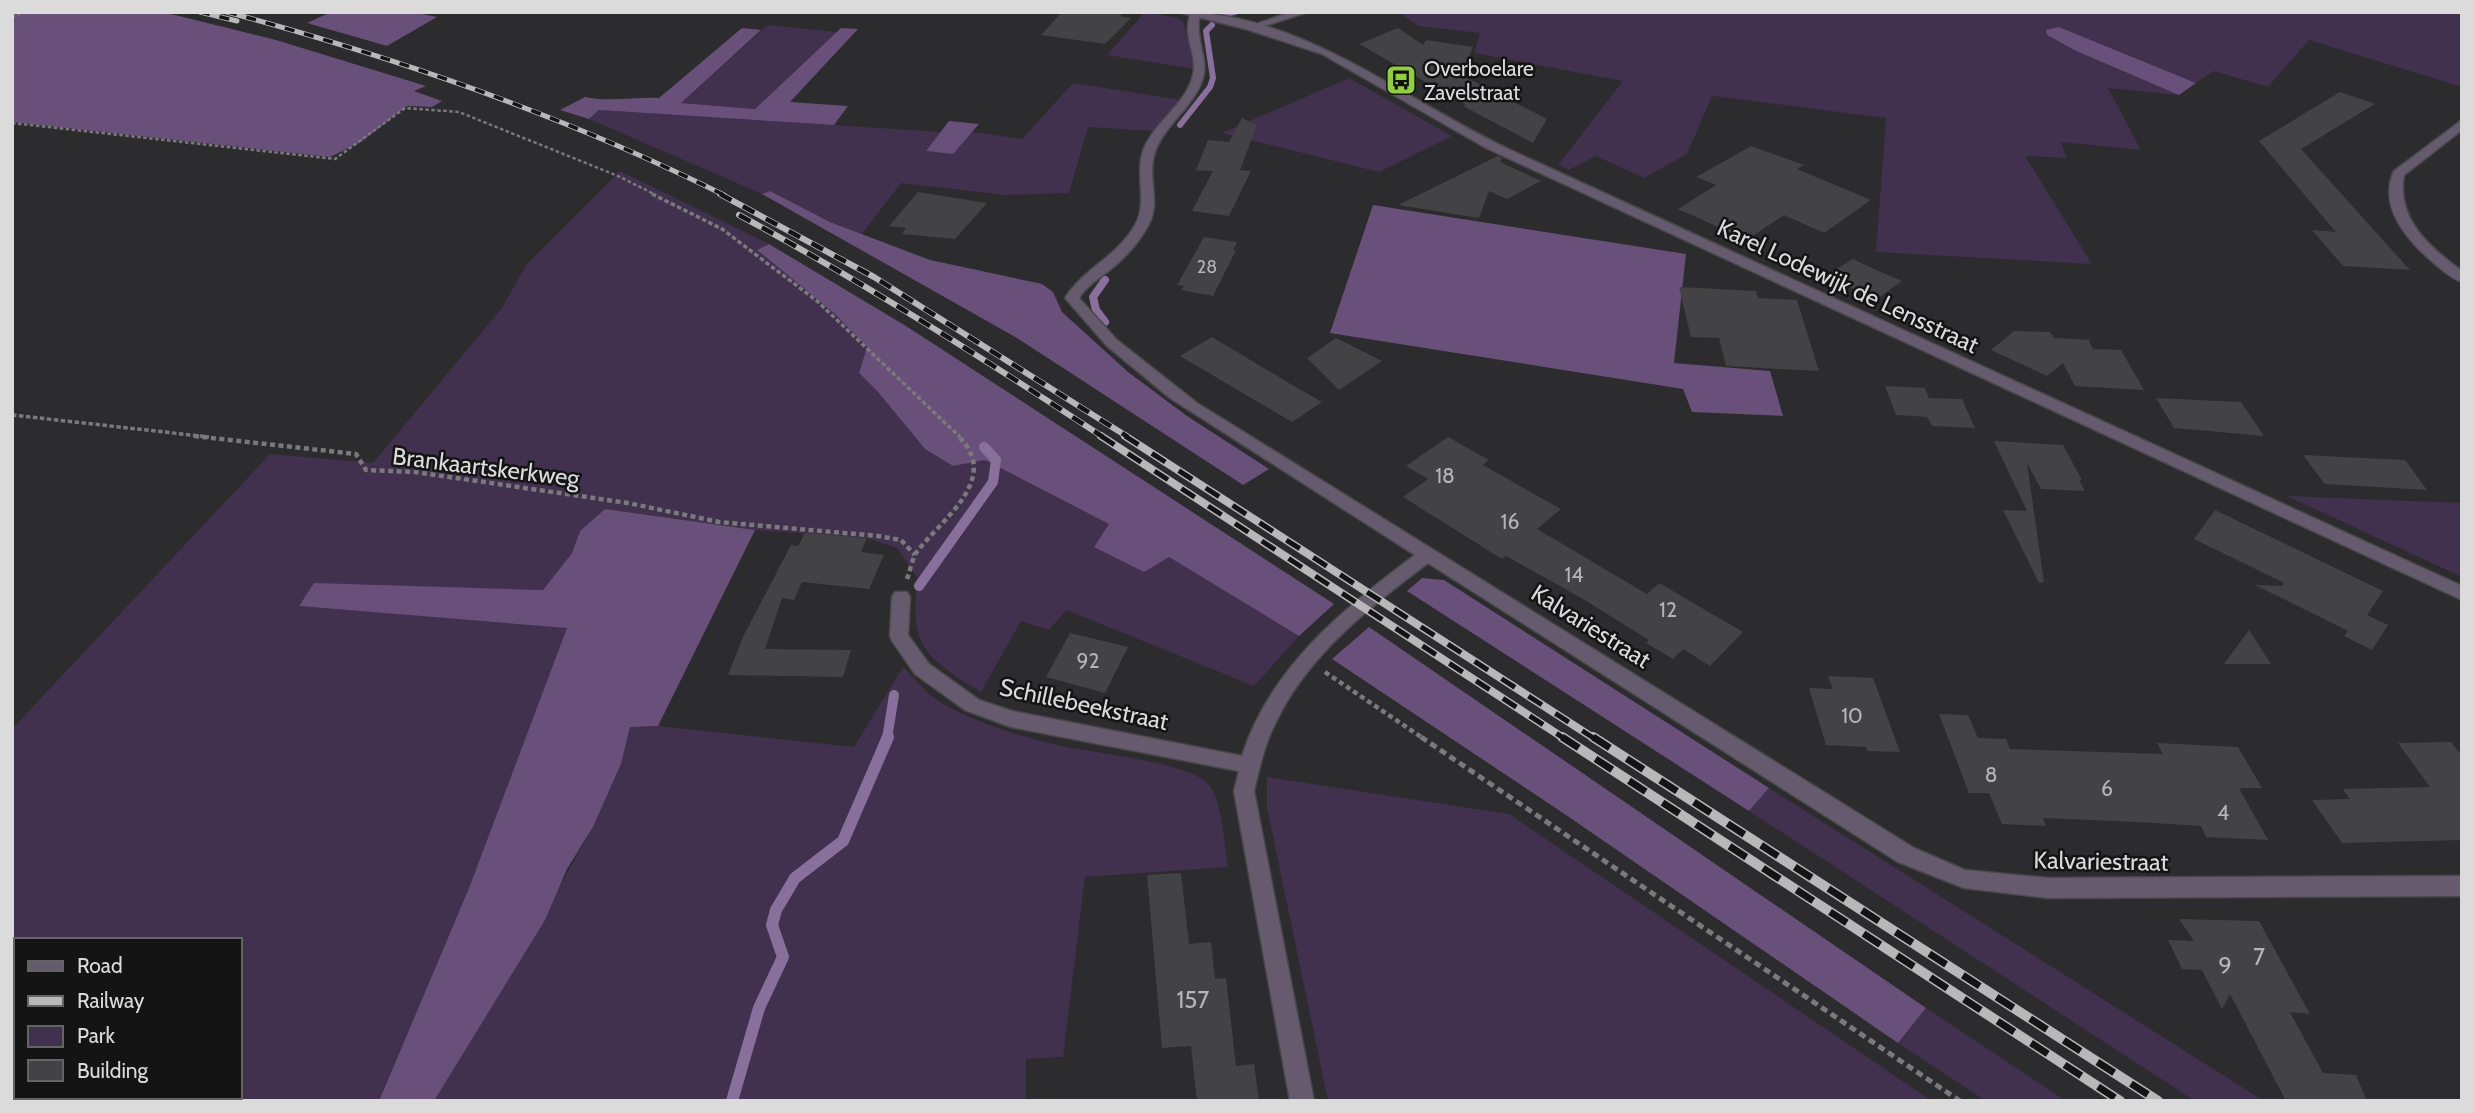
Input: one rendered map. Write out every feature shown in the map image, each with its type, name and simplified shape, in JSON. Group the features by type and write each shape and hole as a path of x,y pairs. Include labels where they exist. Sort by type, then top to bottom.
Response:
{"street":[{"path":"1252,26 1303,12"},
{"name":"Karel Lodewijk de Lensstraat","path":"1189,13 1252,26 1326,52 1490,145 2462,594"},
{"name":"Kalvariestraat","path":"1189,13 1199,76 1192,92 1150,147 1145,176 1149,204 1147,215 1128,244 1112,261 1077,289 1072,298 1087,319 1141,369 1192,406 1906,855 1964,879 2048,888 2462,886"},
{"path":"2462,124 2398,174 2394,195 2414,236 2462,278"},
{"path":"1302,1101 1244,791 1248,765 1276,699 1307,660 1340,625 1427,554"},
{"name":"Schillebeekstraat","path":"901,597 899,636 922,670 972,705 1011,719 1248,765"}],"path":[{"path":"12,18 23,12"},
{"path":"12,123 335,159 405,108 459,111 618,176 722,229 817,301 969,446 974,476 961,503 915,555 901,597"},
{"name":"Brankaartskerkweg","path":"12,415 356,454 366,470 415,472 628,503 719,522 878,536 901,540 915,555"},
{"path":"1307,660 1960,1101"}],"green space":[{"path":"1145,12 1178,18 1183,22 1195,69 1107,55"},
{"path":"1398,12 2462,12 2462,87 2309,40 2268,87 2214,71 2196,83 2059,27 2046,30 2048,36 2074,50 2179,95 2108,88 2141,150 2061,142 2067,158 2025,156 2092,264 1876,252 1886,118 1712,96 1687,154 1644,178 1596,156 1569,170 1558,165 1623,81 1474,53 1480,33 1419,26"},
{"path":"768,25 837,32 755,109 680,103"},
{"path":"1349,78 1452,136 1379,172 1222,133"},
{"path":"1073,83 1181,100 1155,131 1088,127 1069,193 1005,195 901,183 862,234 830,222 770,191 762,194 589,119 599,110 941,132 926,151 953,154 972,132 1022,139"},
{"path":"620,171 769,244 757,250 835,314 867,347 859,373 925,449 953,466 985,460 1110,524 1094,546 1168,556 1299,636 1254,686 1066,610 1049,630 1021,621 981,692 947,670 925,648 916,620 918,579 897,548 867,538 755,530 605,509 580,531 572,553 543,590 314,584 299,606 568,627 469,888 379,1101 12,1101 12,729 270,454 373,463 501,309 527,264"},
{"path":"2287,496 2462,503 2462,577"},
{"path":"903,667 933,697 977,720 1046,742 1183,770 1209,785 1217,802 1228,867 1085,877 1063,1057 1026,1059 1026,1101 434,1101 512,971 593,827 621,764 630,727 658,726 854,747"},
{"path":"1267,777 1509,814 1932,1101 1328,1101 1267,808"},
{"path":"1769,788 2264,1101 2195,1101 1749,811"},
{"path":"1926,1008 2066,1101 1986,1101 1898,1043"}],"shaded area":[{"path":"12,12 163,12 276,40 426,86 414,91 442,101 432,107 407,106 361,142 330,157 12,122"},
{"path":"331,12 412,12 437,17 387,46 307,23"},
{"path":"2059,27 2196,83 2179,95 2074,50 2047,35 2046,30"},
{"path":"742,28 761,30 681,103 755,109 841,28 858,29 790,102 848,106 834,125 599,110 589,119 560,110 585,97 659,98"},
{"path":"949,121 979,124 953,154 926,151"},
{"path":"770,191 830,222 930,260 1042,284 1053,292 1062,312 1128,372 1187,416 1269,469 1243,485 1017,338 762,194"},
{"path":"1373,205 1686,254 1674,363 1770,371 1783,416 1692,412 1683,389 1330,333"},
{"path":"769,244 906,326 1334,604 1299,636 1169,557 1144,572 1094,547 1109,524 985,460 953,466 925,449 859,373 867,347 835,314 757,250"},
{"path":"605,509 755,530 658,726 630,727 621,764 593,827 567,869 545,920 434,1101 379,1101 469,888 567,628 299,606 314,583 543,590 572,553 580,531"},
{"path":"1422,578 1444,580 1769,788 1749,811 1407,591"},
{"path":"1369,627 1926,1008 1898,1043 1563,813 1332,659"}],"building":[{"path":"1062,12 1124,12 1120,16 1131,18 1105,44 1041,35"},
{"path":"1398,28 1423,45 1426,40 1473,47 1461,75 1547,119 1533,143 1463,106 1466,105 1359,44"},
{"path":"2340,92 2375,104 2301,149 2410,270 2343,266 2312,230 2336,232 2259,141"},
{"path":"1242,118 1257,125 1240,170 1251,171 1229,216 1192,211 1213,171 1196,170 1208,140 1229,142"},
{"path":"1751,146 1804,165 1797,169 1871,200 1824,233 1784,215 1754,235 1743,238 1678,209 1716,185 1696,177"},
{"path":"1498,156 1502,158 1500,162 1541,181 1507,199 1489,191 1479,218 1398,205"},
{"path":"918,192 987,203 955,239 902,234 906,228 889,226"},
{"path":"1204,237 1237,242 1233,250 1236,250 1213,296 1181,290 1184,286 1177,285"},
{"path":"1853,259 1902,281 1877,299 1825,276"},
{"path":"1679,287 1756,291 1758,298 1797,300 1819,371 1726,366 1719,338 1691,337"},
{"path":"2014,331 2050,332 2054,338 2091,340 2089,342 2093,349 2121,350 2144,390 2075,386 2063,363 2047,376 1991,350"},
{"path":"1212,337 1322,402 1292,422 1180,356"},
{"path":"1336,338 1382,361 1339,390 1307,358"},
{"path":"1885,386 1925,388 1929,398 1962,399 1975,428 1932,426 1927,417 1896,415"},
{"path":"2156,398 2241,402 2264,436 2174,428"},
{"path":"1448,437 1489,460 1483,465 1561,509 1537,529 1647,594 1659,583 1743,632 1710,666 1683,649 1673,659 1646,643 1649,640 1583,599 1506,556 1502,559 1403,497 1428,479 1406,466"},
{"path":"1994,441 2063,445 2082,480 2079,480 2085,491 2041,489 2027,463 2044,582 2039,583 2003,510 2027,511"},
{"path":"2303,455 2405,460 2427,490 2325,484"},
{"path":"2215,510 2383,591 2367,615 2388,625 2372,650 2344,636 2348,631 2255,585 2282,586 2284,583 2194,539"},
{"path":"805,533 867,538 861,552 884,555 869,589 802,582 794,600 782,598 765,649 851,650 843,677 728,675 743,637 791,545 798,546"},
{"path":"2249,630 2271,664 2224,664"},
{"path":"1070,633 1128,647 1105,693 1046,677"},
{"path":"1828,676 1873,678 1900,752 1867,751 1866,747 1826,745 1809,688 1833,689"},
{"path":"1939,714 1968,715 1978,738 2006,739 2010,749 2163,754 2157,743 2238,747 2262,788 2239,788 2268,840 2206,837 2201,826 2137,822 2043,818 2046,826 2002,824 1989,793 1969,793"},
{"path":"2451,742 2462,756 2462,840 2342,843 2312,800 2350,799 2343,789 2430,787 2398,743"},
{"path":"1181,873 1189,944 1211,942 1215,979 1226,978 1236,1066 1254,1064 1259,1101 1197,1101 1191,1046 1162,1048 1147,875"},
{"path":"2179,919 2259,921 2310,1014 2290,1012 2323,1073 2356,1075 2367,1101 2286,1101 2230,994 2222,1009 2202,970 2182,969 2168,940 2194,941"}],"waterway":[{"path":"1224,14 1235,12"},
{"path":"1180,125 1210,87 1213,78 1206,31 1212,25"},
{"path":"1105,280 1093,297 1096,310 1105,322"},
{"path":"919,586 993,482 996,460 984,447"},
{"path":"887,739 894,695"},
{"path":"732,1101 759,1008 783,957 772,925 776,910 795,878 843,841 888,737"}],"railway":[{"path":"200,12 237,21"},
{"path":"227,12 354,49 480,91 603,140 724,195"},
{"path":"720,194 874,277 1128,437"},
{"path":"739,215 924,322 1103,437"},
{"path":"1101,436 1565,739"},
{"path":"1125,436 1595,739"},
{"path":"1562,737 2120,1101"},
{"path":"1593,737 2158,1101"}],"place":[{"name":"Overboelare Zavelstraat","path":"1401,80"}]}
